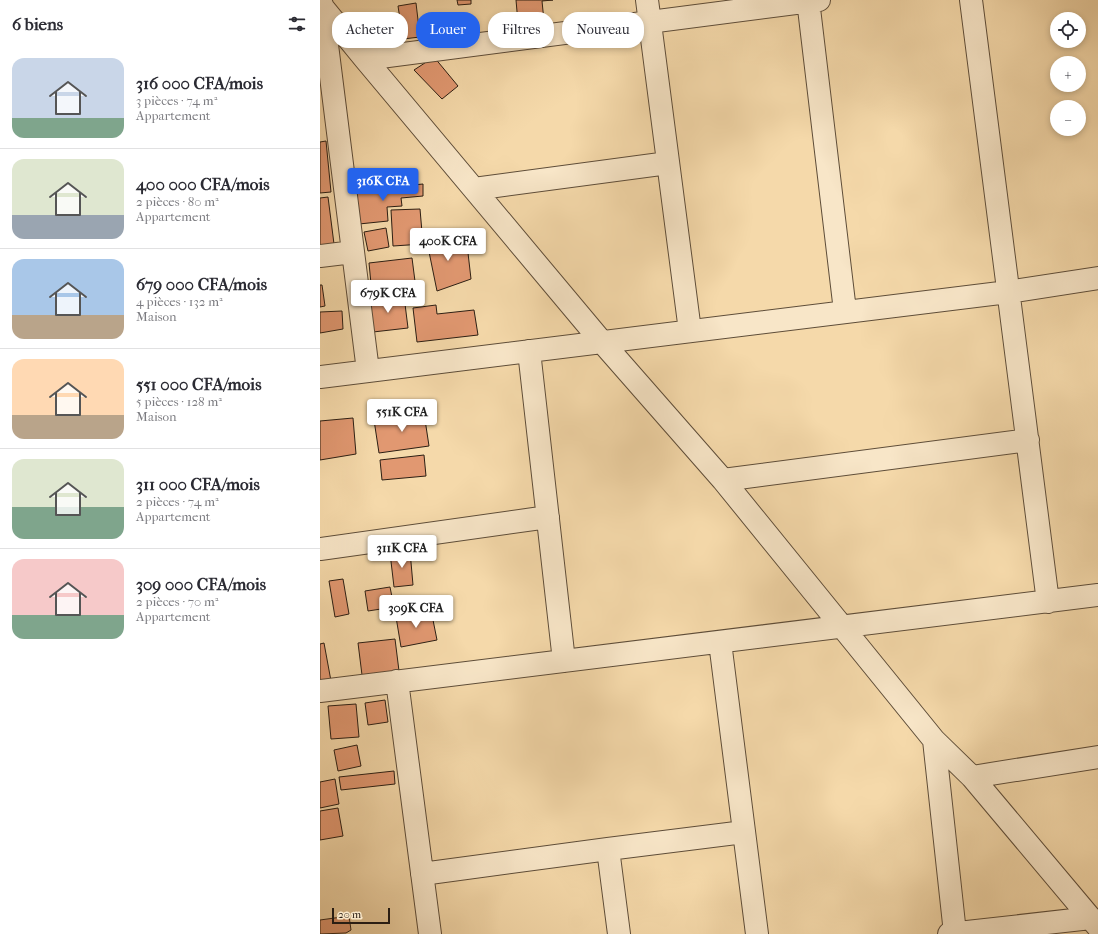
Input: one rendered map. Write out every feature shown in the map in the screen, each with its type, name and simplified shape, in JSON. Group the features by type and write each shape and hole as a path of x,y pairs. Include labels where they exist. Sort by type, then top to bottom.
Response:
{"street":[{"path":"647,0 690,331"},
{"path":"365,59 812,0 845,311"},
{"path":"971,0 1048,602"},
{"path":"321,3 365,59 602,342 723,480 934,740 972,777 1094,922"},
{"path":"321,3 368,371"},
{"path":"474,189 668,163"},
{"path":"320,256 353,252"},
{"path":"320,377 1008,292 1098,278"},
{"path":"529,351 564,660"},
{"path":"723,480 1028,440"},
{"path":"320,549 548,517"},
{"path":"320,691 1098,595"},
{"path":"720,642 757,934"},
{"path":"397,681 430,934"},
{"path":"934,740 952,934 1094,922"},
{"path":"972,777 1098,757"},
{"path":"422,874 744,832"},
{"path":"608,849 619,934"}],"building":[{"path":"457,0 471,0 471,4 458,5"},
{"path":"516,0 553,0 542,1 543,12 517,12"},
{"path":"416,3 416,37 408,38 408,12 399,12 398,6"},
{"path":"434,57 458,86 442,99 414,70"},
{"path":"326,141 331,192 320,193 320,142"},
{"path":"423,184 423,196 401,198 402,206 387,207 388,221 359,224 355,191"},
{"path":"328,197 334,244 320,246 320,198"},
{"path":"420,209 423,244 393,246 391,210"},
{"path":"386,228 389,247 368,251 364,232"},
{"path":"444,235 445,241 455,240 456,246 467,244 471,279 437,291 426,237"},
{"path":"412,258 416,289 372,294 369,263"},
{"path":"320,285 322,285 325,306 320,307"},
{"path":"404,296 408,328 373,332 369,300"},
{"path":"436,305 437,314 474,310 478,335 417,342 413,308"},
{"path":"342,311 343,329 320,333 320,312"},
{"path":"424,413 429,446 379,453 374,420"},
{"path":"353,418 356,454 320,460 320,421"},
{"path":"424,455 426,476 382,480 380,460"},
{"path":"410,551 413,585 394,587 390,553"},
{"path":"343,579 349,614 335,617 329,581"},
{"path":"390,587 394,607 368,611 365,591"},
{"path":"431,610 437,640 401,647 396,617"},
{"path":"395,639 399,671 362,675 358,643"},
{"path":"324,643 331,681 320,683 320,644"},
{"path":"385,700 388,722 368,725 365,703"},
{"path":"356,704 359,737 331,739 328,706"},
{"path":"357,745 361,766 338,771 334,750"},
{"path":"394,771 395,784 341,790 339,777"},
{"path":"335,779 339,804 320,808 320,782"},
{"path":"338,808 343,836 320,840 320,811"},
{"path":"349,916 351,930 346,933 320,934 320,920"}]}
